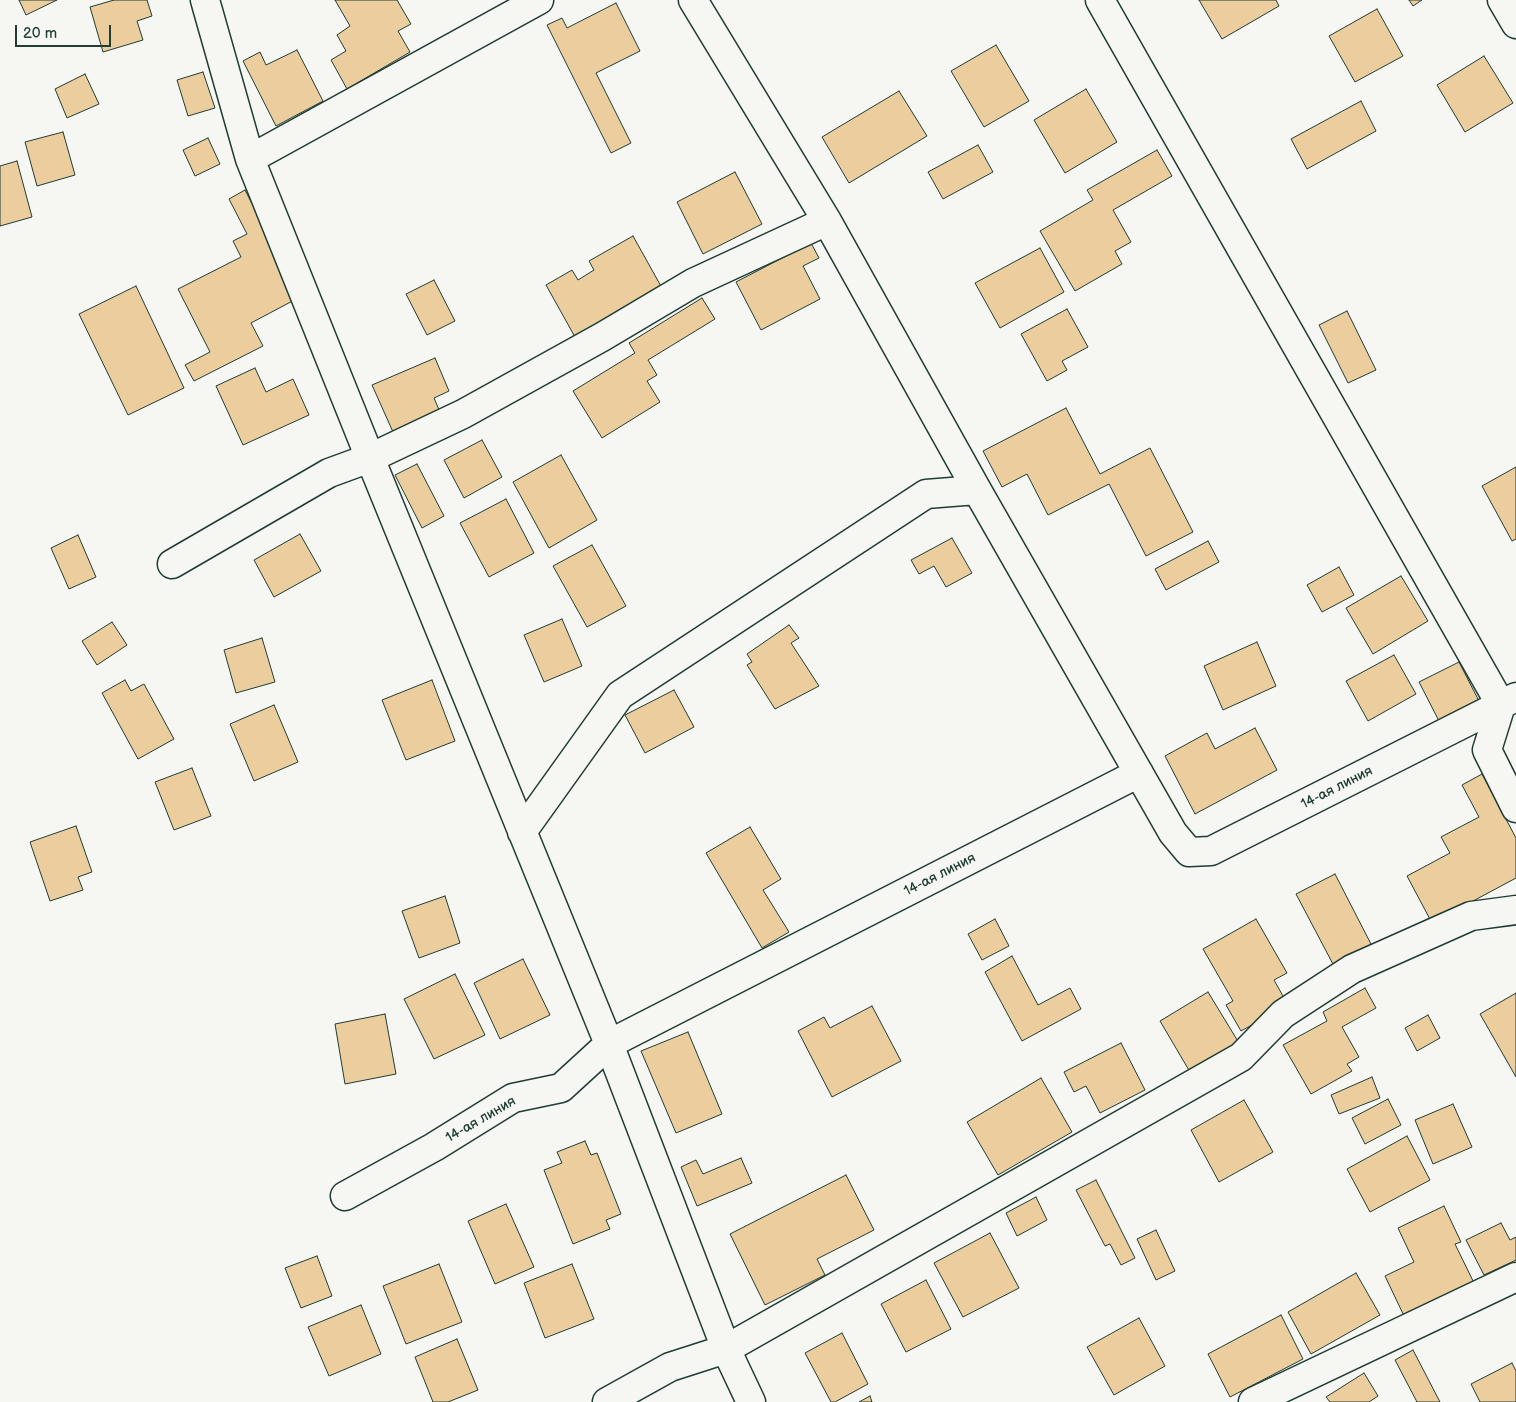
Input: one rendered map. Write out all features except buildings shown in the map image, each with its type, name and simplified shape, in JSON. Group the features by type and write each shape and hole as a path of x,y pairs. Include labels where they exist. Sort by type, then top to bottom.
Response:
{"street":[{"path":"205,0 250,159 609,1044 726,1349 751,1402"},
{"path":"250,159 539,0"},
{"path":"693,0 827,220 977,490 1139,773"},
{"path":"1100,0 1508,701 1487,750 1516,808"},
{"path":"1502,0 1516,24"},
{"path":"172,564 329,473 370,458 471,409 602,337 694,282 827,220"},
{"path":"522,832 620,695 926,494 977,490"},
{"name":"14-ая линия","path":"345,1196 434,1147 513,1098 562,1088 609,1044 1139,773 1173,833 1190,852 1211,851 1508,701"},
{"path":"607,1402 670,1367 726,1349 1241,1057 1283,1014 1352,969 1471,916 1516,910"},
{"path":"1253,1402 1516,1278"}]}
